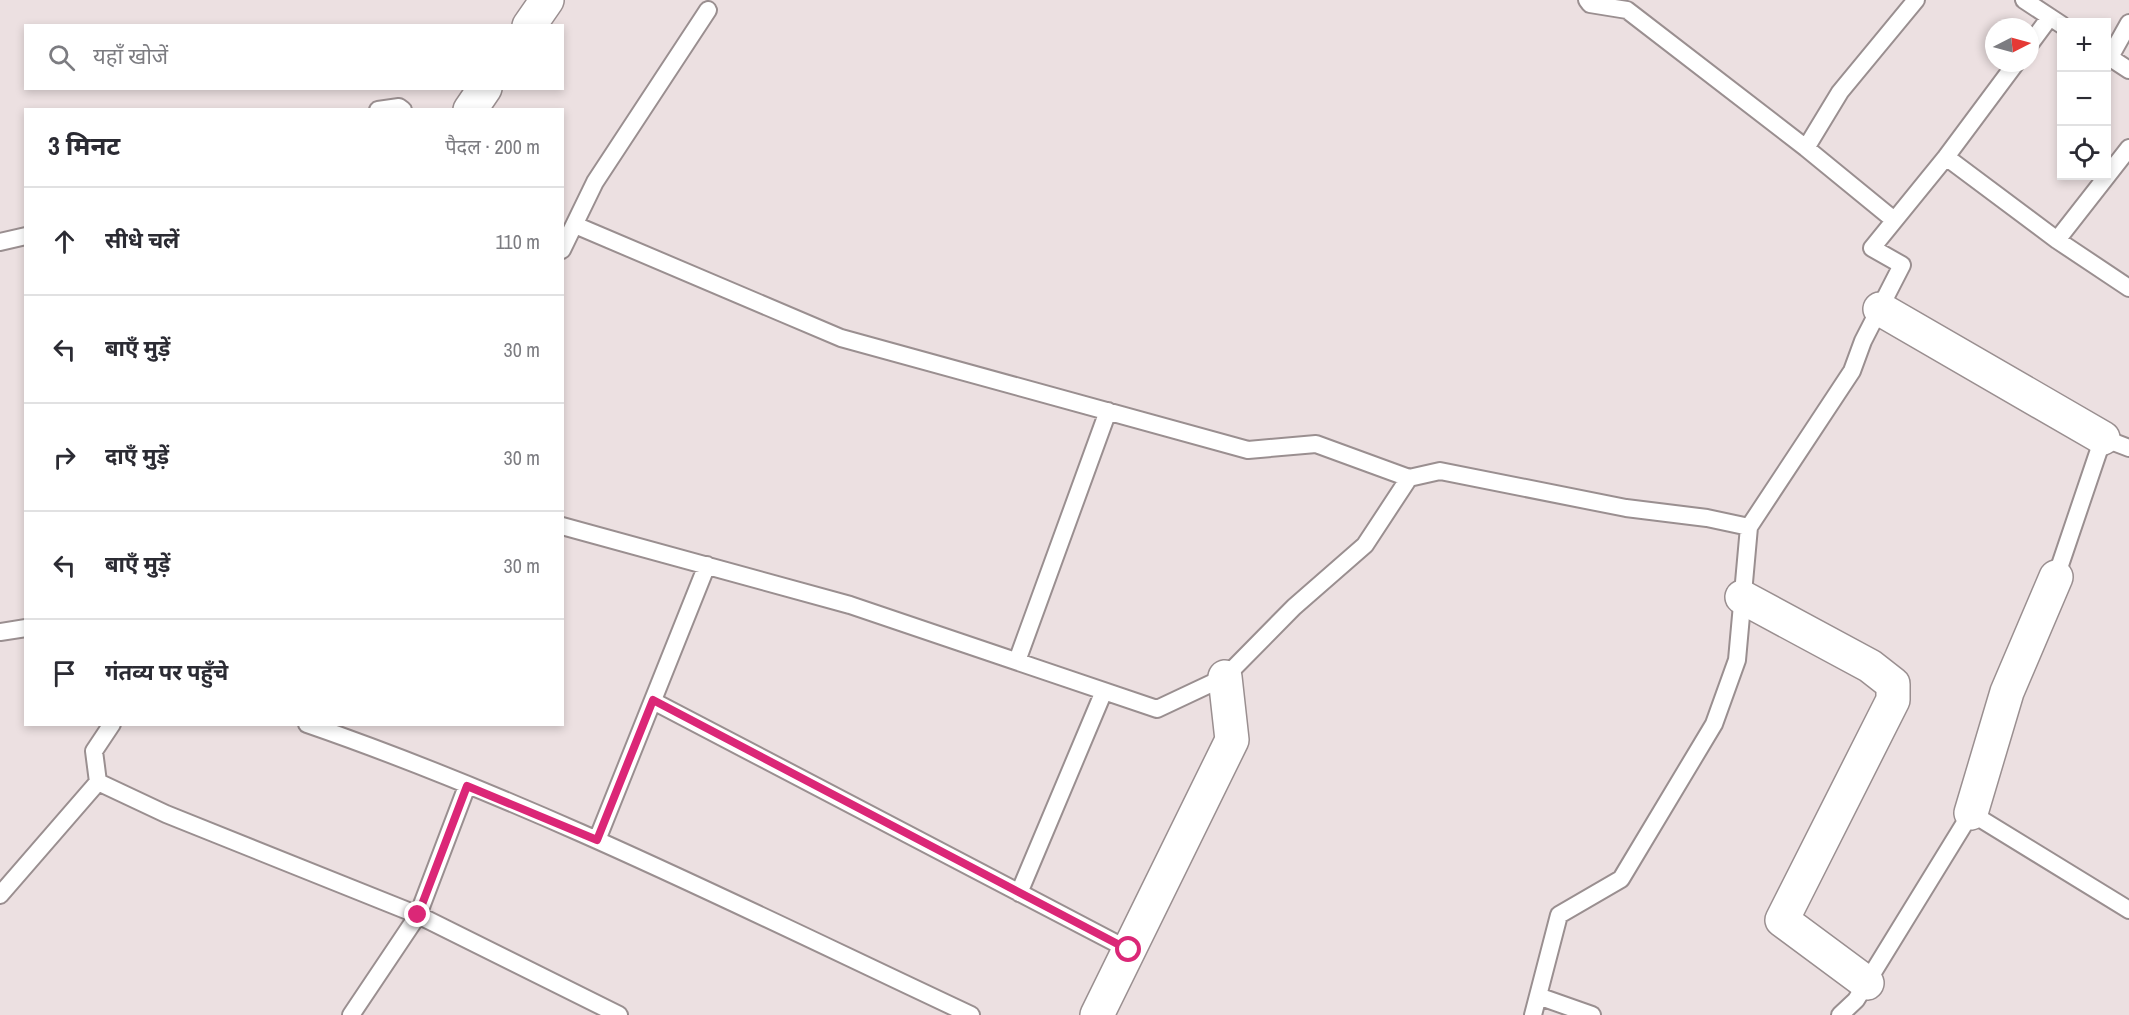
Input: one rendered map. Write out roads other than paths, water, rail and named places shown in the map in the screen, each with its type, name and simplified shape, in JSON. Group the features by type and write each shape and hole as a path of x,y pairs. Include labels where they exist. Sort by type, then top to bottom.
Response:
{"street":[{"path":"530,24 547,0"},
{"path":"471,108 483,90"},
{"path":"1880,309 2116,443"},
{"path":"1971,813 2007,692 2056,577"},
{"path":"1742,597 1870,666 1893,684 1893,700 1782,920 1867,983"},
{"path":"1097,1015 1232,740 1225,677"}],"lane":[{"path":"1587,0 1590,4 1627,10 1806,148 1894,220"},
{"path":"1806,148 1840,92 1916,0"},
{"path":"2024,0 2056,21 2039,36"},
{"path":"564,246 595,182 708,10"},
{"path":"2111,51 2129,22"},
{"path":"2111,58 2129,70"},
{"path":"1533,1015 1559,915 1621,879 1714,724 1737,660 1749,527 1852,371 1863,341 1902,265 1872,249 1946,157 2009,72"},
{"path":"2057,240 2129,148"},
{"path":"1946,157 2057,240 2129,288"},
{"path":"575,225 841,338 1248,450 1316,444 1409,478 1440,471 1626,507 1707,518 1749,527"},
{"path":"0,242 24,236"},
{"path":"1017,661 1108,411"},
{"path":"2056,577 2116,443"},
{"path":"564,527 850,605 1157,709 1225,677 1294,607 1365,545 1409,478"},
{"path":"597,840 707,566"},
{"path":"0,632 24,628"},
{"path":"1019,893 1104,691"},
{"path":"653,700 1129,950"},
{"path":"99,782 94,751 111,726"},
{"path":"314,726 382,750 597,840 972,1015"},
{"path":"0,895 99,782"},
{"path":"99,782 166,814 418,915 619,1015"},
{"path":"351,1015 418,915 467,786"},
{"path":"1840,1015 1856,1000 1971,813 2129,910"},
{"path":"1538,996 1592,1015"}]}
